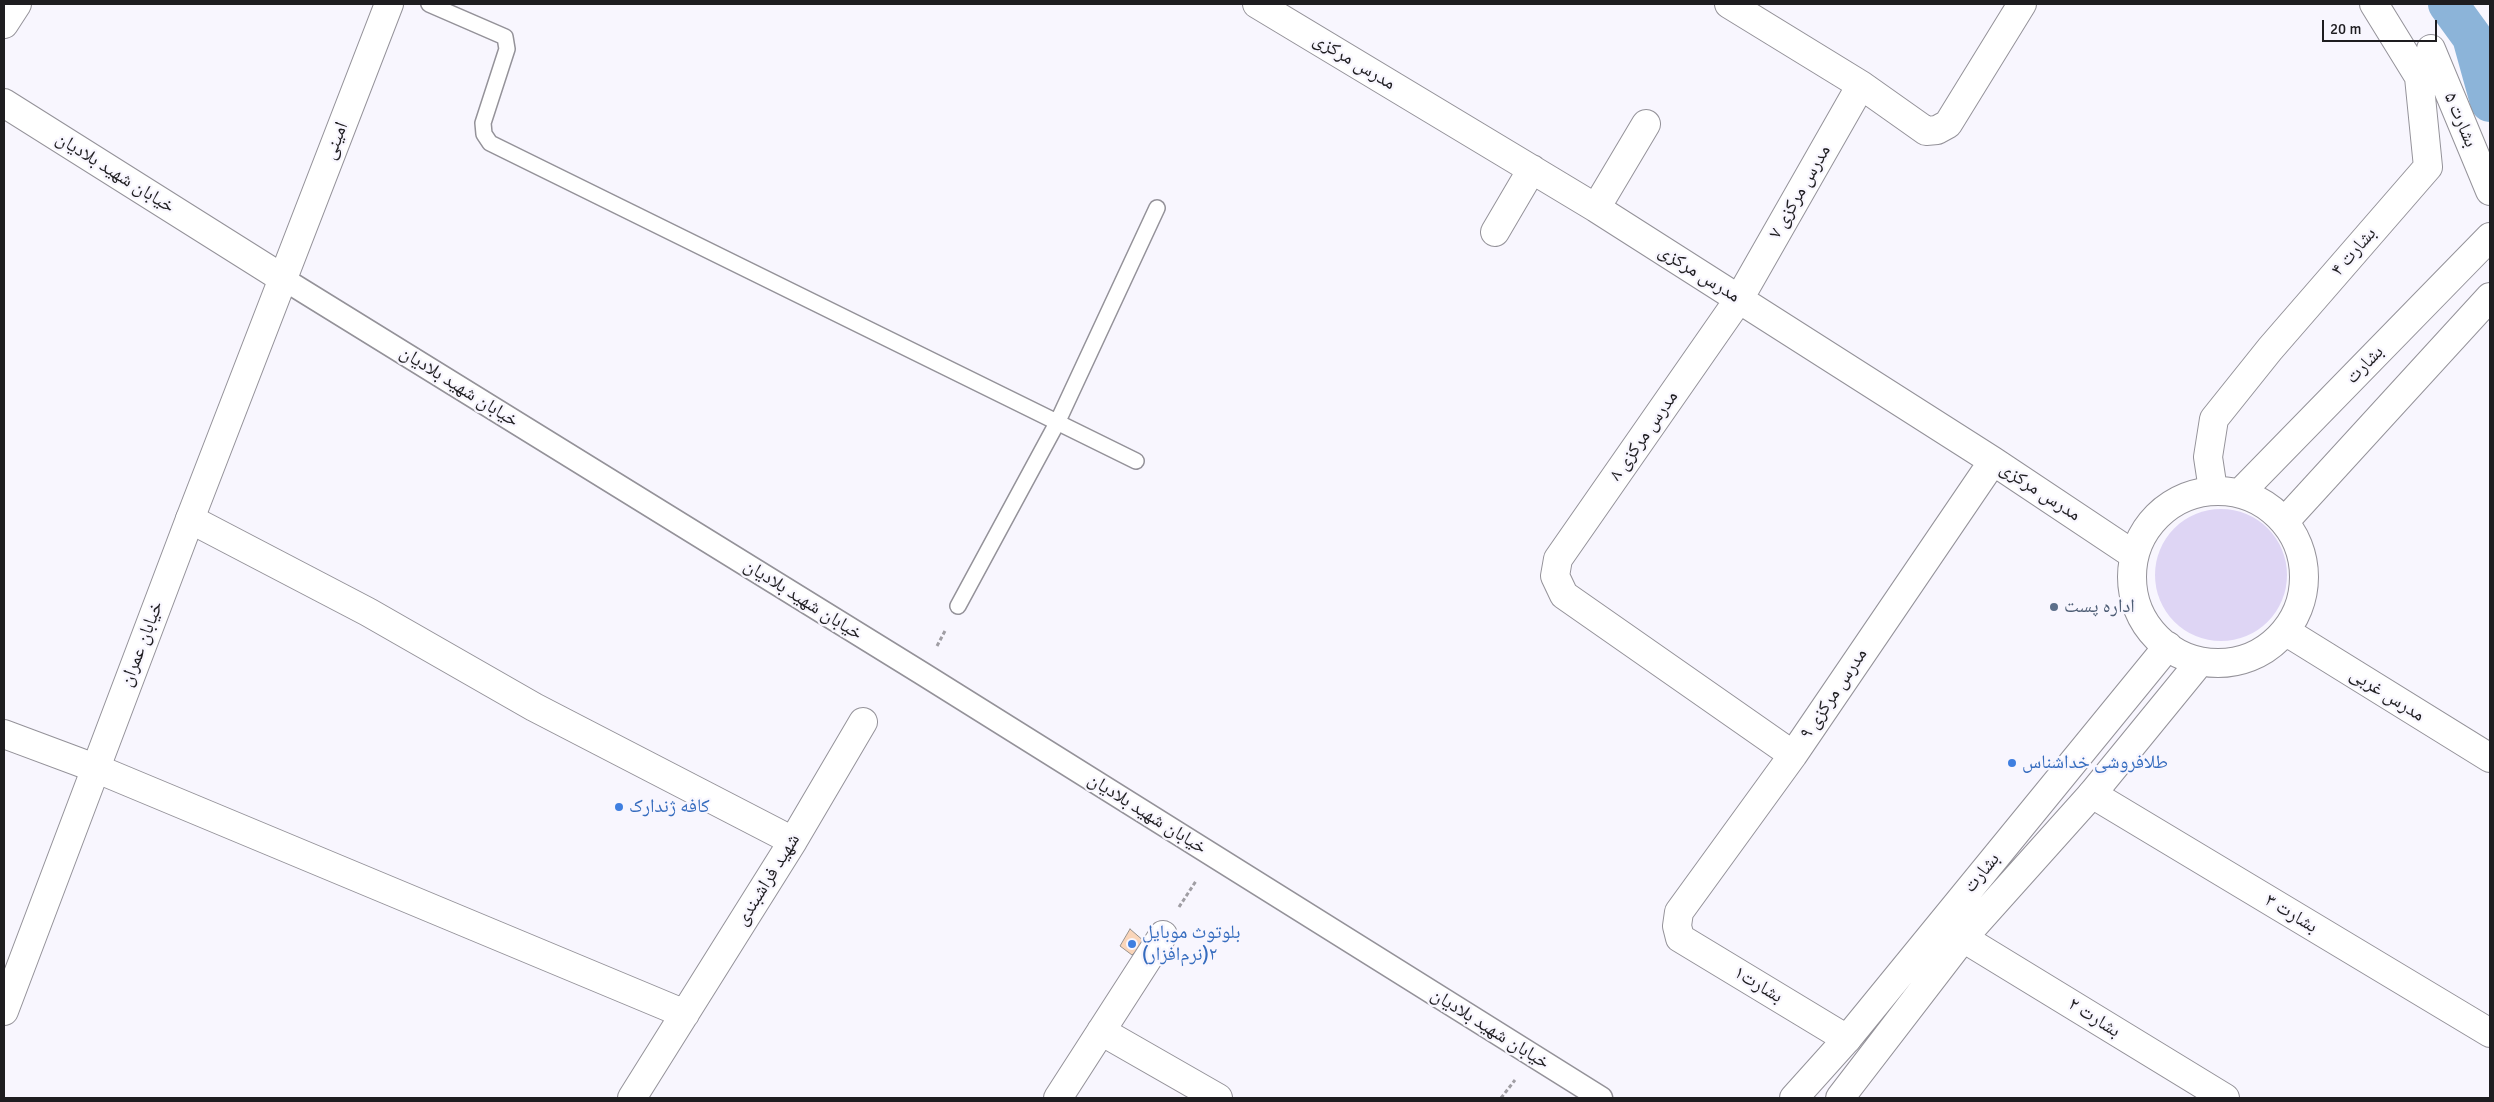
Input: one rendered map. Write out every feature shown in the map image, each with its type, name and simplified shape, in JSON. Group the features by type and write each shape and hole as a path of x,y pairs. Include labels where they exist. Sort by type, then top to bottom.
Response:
{"street":[{"path":"4,24 17,4"},
{"name":"امینی","path":"282,278 390,4"},
{"name":"مدرس مرکزی","path":"1257,4 1596,208 1992,461 2134,555"},
{"path":"1729,4 1861,85 1926,131 1937,130 1948,124 2022,4"},
{"name":"بشارت ۴","path":"2213,490 2208,457 2214,419 2270,349 2428,167 2419,77 2374,4"},
{"name":"بشارت ۵","path":"2431,49 2490,191"},
{"name":"مدرس مرکزی ۷","path":"1739,299 1861,85"},
{"name":"خیابان شهید بلادیان","path":"4,103 282,278 923,674 1602,1098"},
{"path":"1596,208 1646,124"},
{"path":"1496,232 1532,170"},
{"name":"بشارت","path":"2240,493 2490,237"},
{"name":"خیابان عمران","path":"4,1011 282,278"},
{"path":"2285,521 2490,297"},
{"name":"مدرس مرکزی ۸","path":"1739,299 1558,559 1555,576 1564,595 1793,754"},
{"name":"مدرس مرکزی ۹","path":"1677,926 1679,912 1793,754 1992,461"},
{"path":"2213,490 2240,493 2265,504 2285,521 2296,538 2305,576 2302,596 2295,615 2284,632 2268,647 2247,657 2225,662 2199,663 2162,642 2146,624 2136,602 2132,578 2134,555 2145,530 2163,510 2186,496 2213,490"},
{"path":"190,518 368,612 534,707 793,841"},
{"name":"مدرس غربی","path":"2284,632 2490,758"},
{"name":"بشارت","path":"1794,1098 1847,1039 2168,646"},
{"name":"بشارت","path":"1840,1098 1963,938 2092,794 2199,663"},
{"name":"شهید فراشبندی","path":"632,1098 793,841 863,722"},
{"path":"4,734 95,768 685,1014"},
{"name":"بشارت ۳","path":"2092,794 2490,1033"},
{"name":"بشارت۱","path":"1677,926 1680,938 1847,1039"},
{"path":"1058,1098 1163,935"},
{"name":"بشارت ۲","path":"1963,938 2225,1098"},
{"path":"1101,1031 1218,1098"}],"lane":[{"path":"429,4 505,37 507,49 483,123 484,134 490,143 1136,461"},
{"path":"958,606 1057,423 1157,208"}],"path":[{"path":"923,674 958,606"},
{"path":"1163,935 1211,854"}],"shaded area":[{"path":"2221,509 2246,514 2257,520 2267,529 2276,539 2282,550 2287,575 2282,600 2276,611 2267,621 2257,630 2246,636 2221,641 2196,636 2185,630 2175,621 2166,611 2160,600 2155,575 2160,550 2166,539 2175,529 2185,520 2196,514"}],"building":[{"name":"بلوتوث موبایل (نرم‌افزار)۲","path":"1130,929 1145,942 1132,955 1120,946"}],"waterway":[{"path":"2448,4 2472,37 2490,102"}],"place":[{"name":"اداره پست","path":"2054,607"},
{"name":"طلافروشی خداشناس","path":"2012,763"},
{"name":"کافه ژندارک","path":"619,807"},
{"name":"بلوتوث موبایل (نرم‌افزار)۲","path":"1132,944"}]}
